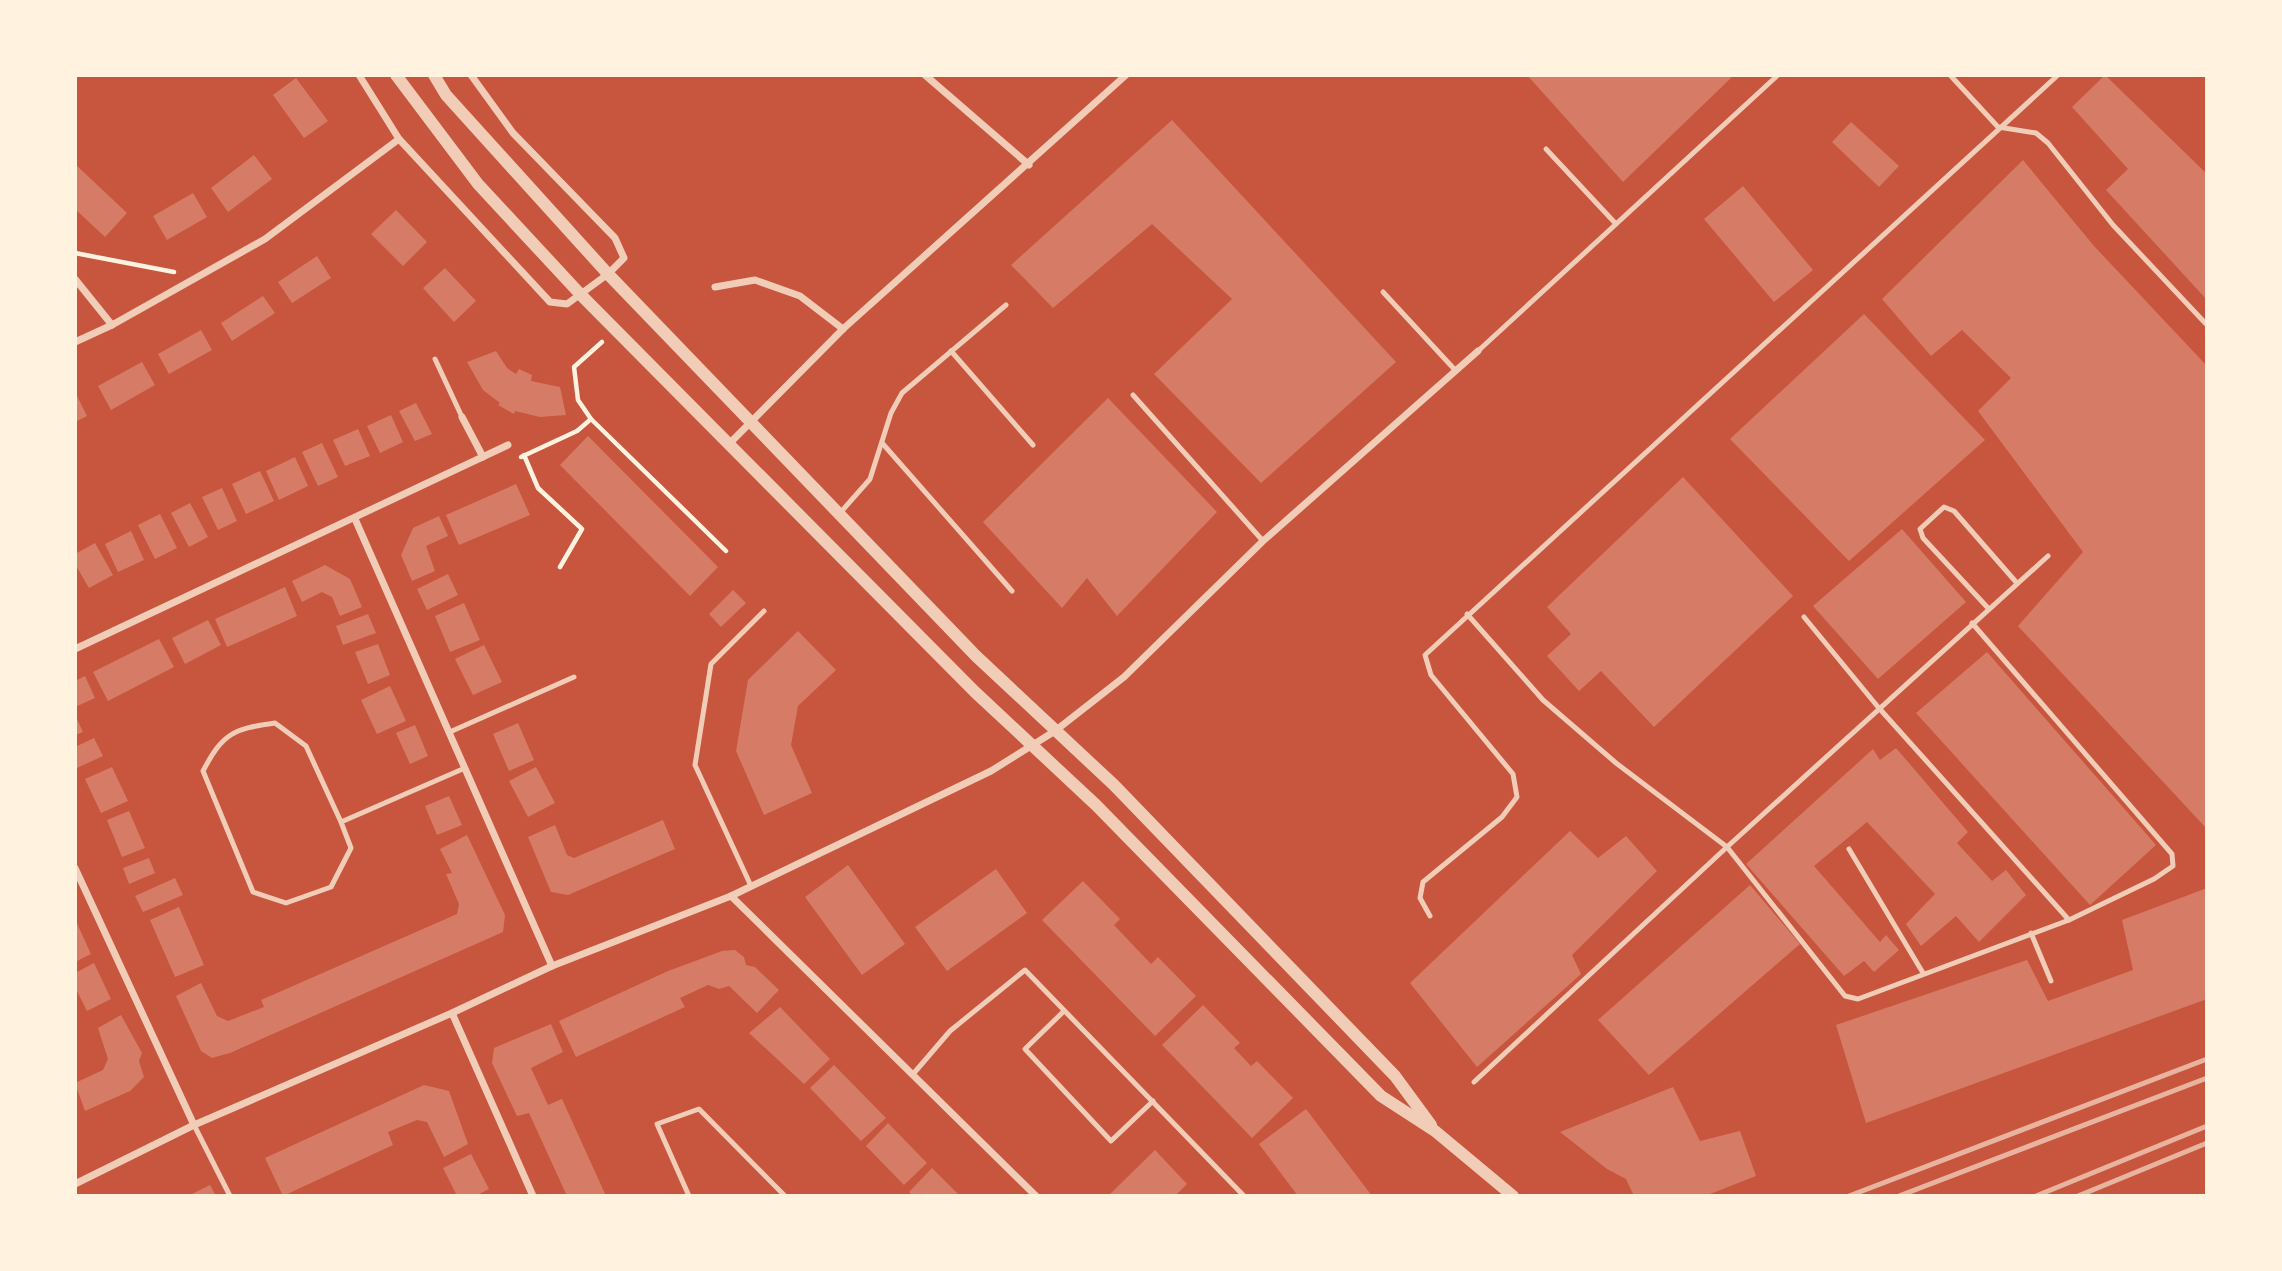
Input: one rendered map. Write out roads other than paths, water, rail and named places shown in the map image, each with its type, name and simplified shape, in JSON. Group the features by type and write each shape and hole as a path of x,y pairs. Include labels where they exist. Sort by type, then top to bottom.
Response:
{"street":[{"path":"359,75 399,139 550,302 567,304 608,274 624,258 615,238 513,133 471,75"},
{"path":"396,75 478,184 615,330 1032,746 1096,805 1381,1096 1435,1131 1513,1196"},
{"path":"434,75 446,94 608,274 754,422 976,656 1114,786 1395,1076 1435,1131"},
{"path":"925,75 1029,165"},
{"path":"730,443 754,422 843,329 1029,165 1126,75"},
{"path":"75,342 112,325 265,239 399,139"},
{"path":"75,279 112,325"},
{"path":"715,287 755,280 800,296 843,329"},
{"path":"75,1184 194,1125 452,1013 552,966 731,896 984,774 1032,746 1124,677 1264,541 1478,351"},
{"path":"462,417 483,457"},
{"path":"75,649 508,445"},
{"path":"355,519 452,731 552,966"},
{"path":"75,868 194,1125"},
{"path":"731,896 914,1073 1036,1196"},
{"path":"452,1013 533,1196"}],"lane":[{"path":"1478,351 1778,75"},
{"path":"1950,75 1998,127 2036,133 2048,143 2113,225 2207,326"},
{"path":"1430,916 1420,898 1423,882 1502,817 1517,797 1513,774 1431,676 1424,655 1998,127 2058,75"},
{"path":"1546,149 1616,224"},
{"path":"1383,292 1455,371"},
{"path":"841,513 870,479 891,413 902,393 1006,305"},
{"path":"951,351 1033,445"},
{"path":"435,359 462,417"},
{"path":"1133,396 1264,541"},
{"path":"883,444 1012,591"},
{"path":"1988,608 1923,538 1920,529 1944,507 1954,511 2016,582"},
{"path":"1474,1082 1878,707 2048,556"},
{"path":"751,886 695,765 711,664 764,611"},
{"path":"1467,614 1543,700 1616,763 1727,847 1845,996 1857,999 2068,920 2154,879 2173,866 2172,854 1972,623"},
{"path":"1804,617 1878,707 2068,920"},
{"path":"452,731 574,677"},
{"path":"275,723 306,746 341,822 351,848 331,887 286,903 253,892 203,771 218,742 247,727 275,723"},
{"path":"341,822 466,768"},
{"path":"1849,849 1923,973"},
{"path":"2031,933 2051,981"},
{"path":"914,1073 950,1031 1025,970 1244,1196"},
{"path":"1064,1011 1025,1049 1111,1141 1153,1101"},
{"path":"689,1196 657,1124 699,1109 785,1196"},
{"path":"194,1125 230,1196"}],"railway":[{"path":"1849,1196 2207,1059"},
{"path":"1899,1196 2207,1078"},
{"path":"2036,1196 2207,1126"},
{"path":"2078,1196 2207,1143"}]}
